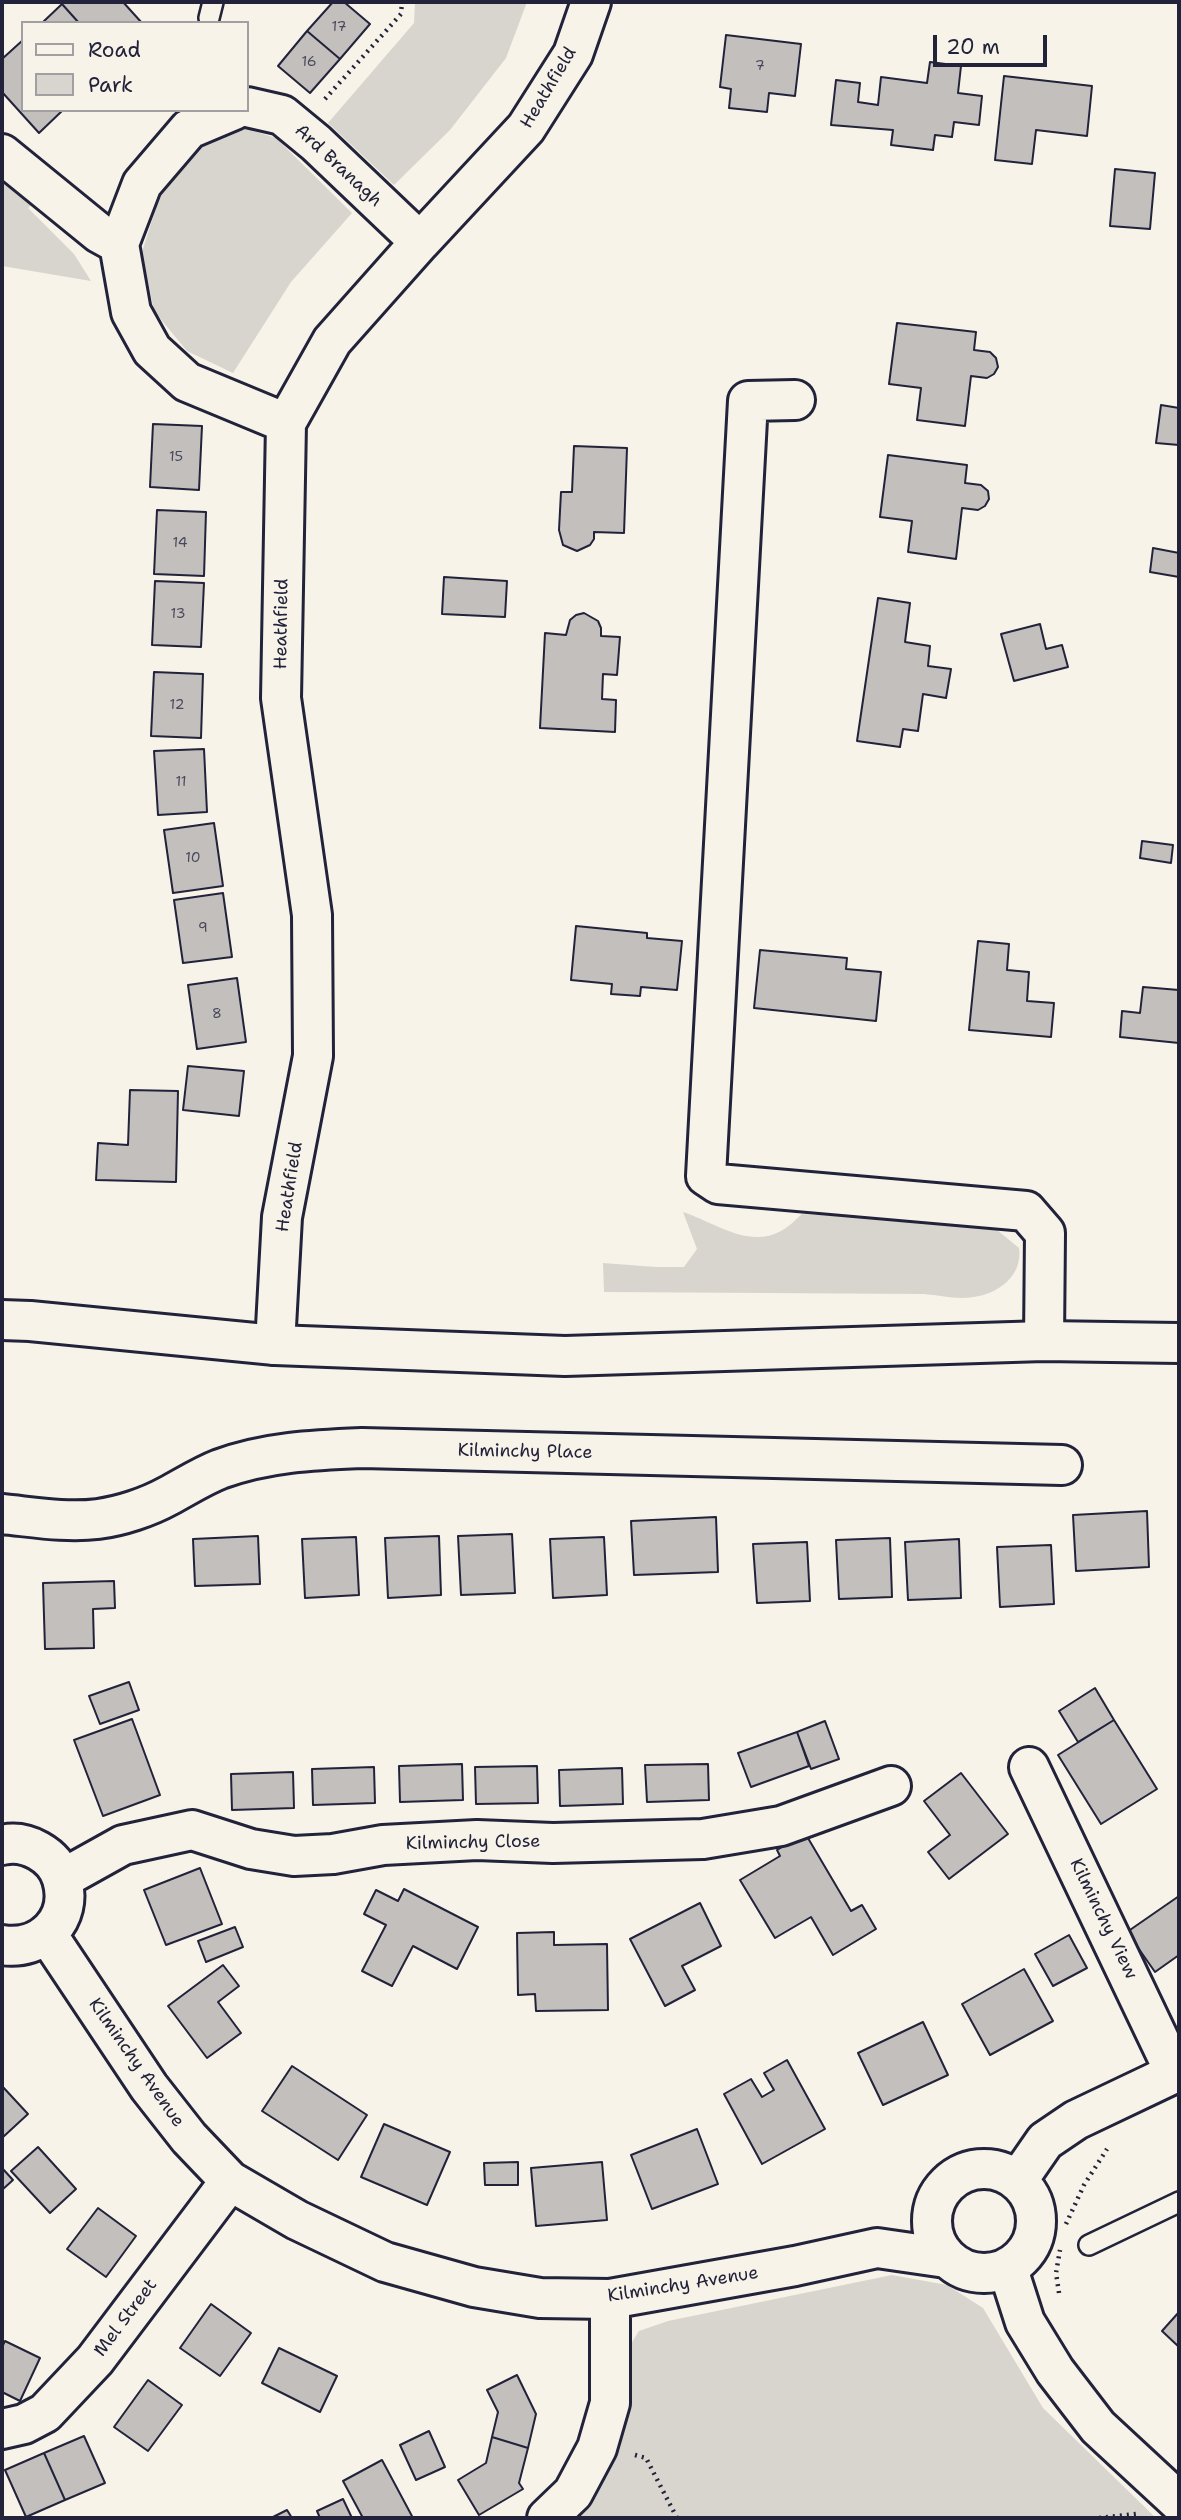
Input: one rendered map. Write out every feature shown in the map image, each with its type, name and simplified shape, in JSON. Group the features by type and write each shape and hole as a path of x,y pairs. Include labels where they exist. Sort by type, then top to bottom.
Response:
{"street":[{"name":"Heathfield","path":"275,1345 282,1217 313,1056 312,915 281,698 286,423 332,341 526,128 573,54 591,2"},
{"name":"Ard Branagh","path":"248,107 282,115 420,242"},
{"path":"228,112 189,129 142,184 120,244 131,312 152,350 187,382 286,423"},
{"path":"2,154 99,233 120,244"},
{"path":"795,400 748,401 706,1176 718,1184 1026,1211 1045,1233 1044,1340"},
{"path":"2,1320 275,1345 565,1356 1044,1340 1179,1343"},
{"name":"Kilminchy Place","path":"2,1514 56,1519 98,1519 155,1502 218,1470 252,1459 309,1450 362,1448 1062,1465"},
{"name":"Kilminchy View","path":"1030,1767 1177,2072"},
{"name":"Kilminchy Close","path":"62,1879 123,1845 192,1830 251,1849 294,1856 333,1854 383,1845 477,1840 553,1843 703,1839 781,1826 891,1786"},
{"path":"2,1845 28,1846 50,1859 62,1879 64,1903 57,1923 37,1941 16,1947 2,1945"},
{"name":"Kilminchy Avenue","path":"47,1934 149,2087 189,2138 230,2181 297,2220 385,2262 474,2287 540,2298 610,2299 795,2266 877,2248 946,2258"},
{"path":"1018,2180 1045,2141 1076,2120 1177,2072"},
{"path":"975,2169 990,2169 1018,2180 1029,2193 1036,2210 1037,2227 1032,2244 1022,2258 1007,2269 992,2273 975,2273 960,2268 946,2258 936,2243 931,2225 933,2207 948,2182 975,2169"},
{"name":"Mel Street","path":"2,2429 24,2424 45,2413 95,2360 230,2181"},
{"name":"Kilminchy Avenue","path":"877,2248 933,2207"},
{"path":"1007,2269 1025,2322 1055,2371 1098,2427 1179,2502"},
{"path":"547,2518 573,2493 597,2448 610,2403 610,2299"}],"lane":[{"path":"1089,2245 1179,2203"}],"path":[{"path":"307,136 401,14 401,2"},
{"path":"1064,2229 1084,2185 1114,2142"},
{"path":"1060,2300 1056,2273 1062,2240"},
{"path":"597,2448 646,2458 677,2518"},
{"path":"1099,2518 1139,2514"}],"green space":[{"path":"415,2 527,2 506,58 450,130 394,185 328,123 414,23"},
{"path":"244,128 276,138 352,213 291,282 233,373 187,351 154,311 142,252 159,198 206,142"},
{"path":"2,178 35,202 28,208 74,254 91,281 2,266"},
{"path":"683,1212 731,1232 756,1237 781,1231 802,1214 971,1224 997,1230 1019,1248 1019,1258 1013,1275 1007,1282 992,1292 967,1298 924,1294 604,1292 603,1263 684,1267 697,1249"},
{"path":"892,2275 947,2285 983,2308 1043,2408 1156,2518 577,2518 605,2470 617,2366 639,2331 668,2321"}],"building":[{"path":"123,2 140,21 77,21 62,4"},
{"path":"333,2 344,2 370,24 340,59 307,31"},
{"path":"62,4 77,21 44,21"},
{"path":"307,31 340,59 310,93 278,66"},
{"path":"726,35 801,44 795,96 769,93 767,112 729,108 731,89 720,87"},
{"path":"21,42 21,112 61,112 39,133 2,92 2,59"},
{"path":"930,62 961,66 958,93 982,96 979,125 954,122 952,137 935,135 933,150 891,145 893,130 831,125 836,80 860,83 858,102 878,105 881,77 927,83"},
{"path":"1004,76 1092,86 1087,136 1036,130 1032,164 995,160"},
{"path":"1115,169 1155,173 1150,229 1110,226"},
{"path":"897,323 976,332 974,350 990,352 996,358 998,367 994,374 987,378 971,376 965,426 917,420 921,388 889,384"},
{"path":"1161,405 1179,408 1179,445 1156,443"},
{"path":"153,424 202,426 199,490 150,487"},
{"path":"574,446 627,448 624,533 594,532 590,545 577,551 563,545 559,530 561,492 572,492"},
{"path":"888,455 967,465 965,483 981,485 988,491 989,499 985,506 978,510 962,508 956,559 908,552 912,521 880,517"},
{"path":"157,510 206,512 204,576 154,574"},
{"path":"1153,548 1179,553 1179,577 1150,572"},
{"path":"444,577 507,581 505,617 442,614"},
{"path":"155,581 204,583 201,647 152,645"},
{"path":"878,598 910,603 905,642 930,646 928,666 951,669 946,698 923,694 918,731 903,729 900,747 857,741"},
{"path":"584,613 598,621 601,636 620,637 617,675 603,674 602,699 616,700 615,732 540,728 545,633 566,635 570,620"},
{"path":"1040,624 1046,649 1062,645 1068,667 1014,681 1001,634"},
{"path":"154,672 203,674 201,738 151,736"},
{"path":"204,749 207,812 158,815 154,751"},
{"path":"214,823 223,886 173,893 164,830"},
{"path":"1142,841 1173,845 1171,863 1140,858"},
{"path":"223,893 232,957 183,963 174,900"},
{"path":"576,926 647,933 647,938 682,941 677,990 641,987 640,996 611,994 612,984 571,980"},
{"path":"978,941 1009,944 1007,970 1029,972 1027,1001 1054,1003 1051,1037 969,1030"},
{"path":"760,950 847,958 846,969 881,972 876,1021 754,1008"},
{"path":"237,978 246,1042 197,1049 188,985"},
{"path":"1143,987 1179,990 1179,1043 1120,1037 1122,1011 1140,1013"},
{"path":"188,1066 244,1071 239,1116 183,1110"},
{"path":"130,1090 178,1091 176,1182 96,1180 98,1143 128,1145"},
{"path":"1147,1511 1149,1567 1076,1571 1073,1515"},
{"path":"716,1517 718,1572 634,1575 631,1521"},
{"path":"512,1534 515,1593 461,1595 458,1536"},
{"path":"258,1536 260,1584 195,1586 193,1539"},
{"path":"439,1536 441,1595 388,1598 385,1538"},
{"path":"356,1537 359,1595 305,1598 302,1539"},
{"path":"604,1537 607,1595 553,1598 550,1539"},
{"path":"890,1538 892,1597 839,1599 836,1540"},
{"path":"959,1539 961,1598 908,1600 905,1542"},
{"path":"807,1542 810,1601 757,1603 753,1544"},
{"path":"1051,1545 1054,1604 1000,1607 997,1547"},
{"path":"114,1581 115,1608 93,1609 94,1648 45,1649 43,1583"},
{"path":"129,1682 139,1710 100,1724 89,1696"},
{"path":"1095,1688 1114,1720 1078,1742 1059,1711"},
{"path":"132,1719 160,1795 103,1816 74,1740"},
{"path":"1114,1720 1157,1789 1101,1824 1058,1755"},
{"path":"825,1721 839,1759 811,1769 797,1732"},
{"path":"797,1732 809,1766 751,1787 738,1753"},
{"path":"462,1764 463,1800 400,1802 399,1766"},
{"path":"708,1764 709,1800 647,1802 645,1765"},
{"path":"537,1766 538,1803 476,1804 475,1767"},
{"path":"374,1767 375,1803 313,1805 312,1769"},
{"path":"622,1768 623,1804 560,1806 559,1770"},
{"path":"293,1772 294,1808 232,1810 231,1774"},
{"path":"961,1773 1008,1834 949,1879 928,1852 950,1835 924,1801"},
{"path":"805,1833 851,1911 862,1905 876,1929 833,1955 811,1917 775,1938 740,1880 780,1856 777,1850"},
{"path":"200,1868 222,1924 166,1945 144,1890"},
{"path":"404,1889 478,1927 457,1969 413,1946 392,1986 362,1971 386,1925 364,1914 376,1890 398,1901"},
{"path":"1179,1896 1179,1955 1155,1972 1127,1932"},
{"path":"700,1903 721,1946 682,1966 695,1990 665,2006 630,1939"},
{"path":"235,1927 243,1947 206,1962 198,1941"},
{"path":"554,1932 554,1945 607,1944 608,2010 536,2011 535,1994 518,1995 517,1933"},
{"path":"1069,1935 1087,1968 1053,1986 1035,1954"},
{"path":"223,1965 239,1986 218,2002 241,2033 207,2058 168,2006"},
{"path":"1024,1969 1053,2021 990,2055 962,2004"},
{"path":"923,2022 948,2075 883,2105 858,2053"},
{"path":"787,2060 825,2129 762,2164 724,2094 751,2079 762,2097 774,2090 764,2073"},
{"path":"292,2066 367,2115 338,2160 262,2111"},
{"path":"2,2086 28,2114 2,2138"},
{"path":"384,2124 450,2152 427,2205 361,2177"},
{"path":"697,2129 718,2184 652,2209 631,2155"},
{"path":"38,2147 76,2189 50,2213 11,2171"},
{"path":"518,2162 518,2185 485,2185 484,2163"},
{"path":"602,2162 607,2220 536,2226 531,2168"},
{"path":"2,2168 13,2180 2,2190"},
{"path":"98,2208 136,2236 106,2277 67,2249"},
{"path":"211,2304 251,2333 220,2376 180,2348"},
{"path":"1179,2312 1179,2347 1162,2331"},
{"path":"5,2341 40,2358 20,2401 2,2392 2,2347"},
{"path":"279,2348 337,2376 320,2412 262,2383"},
{"path":"517,2375 536,2414 528,2448 492,2437 498,2412 487,2390"},
{"path":"148,2380 182,2405 148,2451 114,2427"},
{"path":"429,2431 445,2467 416,2480 400,2445"},
{"path":"84,2436 105,2483 65,2500 44,2453"},
{"path":"492,2437 528,2448 519,2483 523,2489 479,2515 458,2480 486,2463"},
{"path":"44,2453 65,2500 26,2517 5,2470"},
{"path":"382,2460 413,2518 363,2518 343,2481"},
{"path":"343,2499 352,2518 320,2518 317,2511"},
{"path":"287,2510 292,2518 271,2518"}]}
